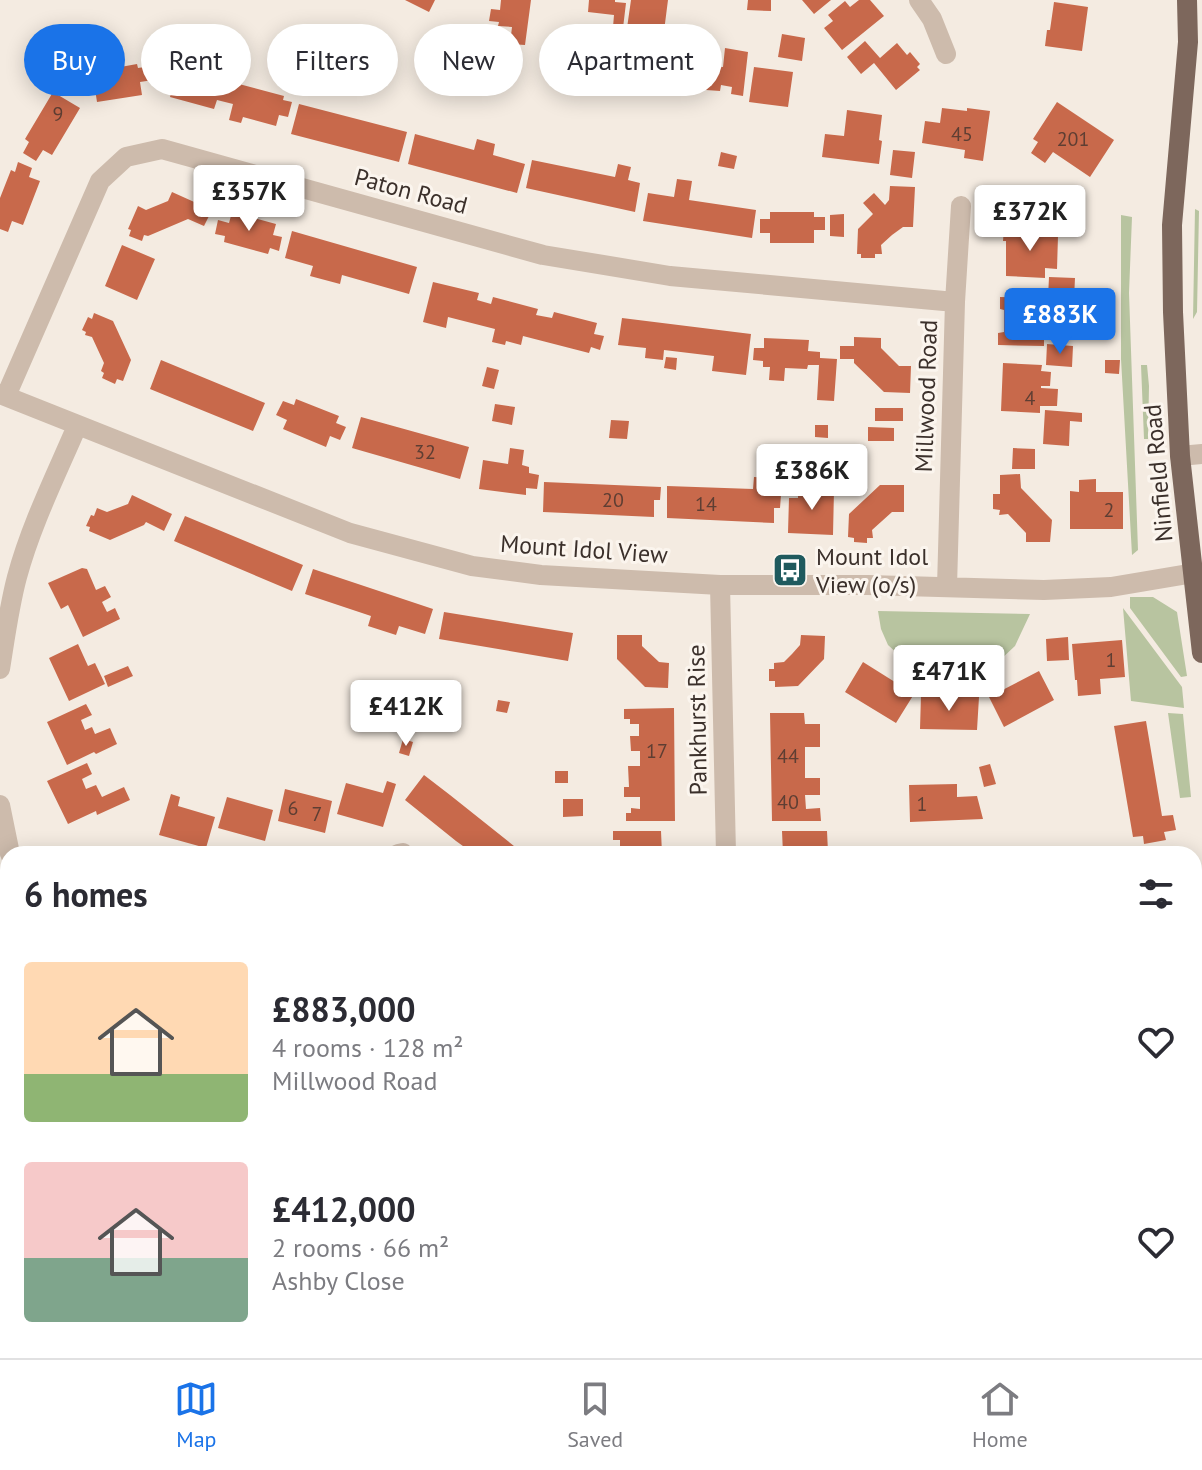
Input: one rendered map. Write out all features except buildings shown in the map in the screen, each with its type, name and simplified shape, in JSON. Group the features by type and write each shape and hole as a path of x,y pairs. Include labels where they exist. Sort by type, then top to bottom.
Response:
{"main road":[{"name":"Ninfield Road","path":"1187,0 1188,42 1172,225 1173,312 1180,456 1202,653"}],"street":[{"path":"919,0 932,19 946,54"},
{"name":"Paton Road","path":"3,395 100,181 126,157 162,149 543,255 670,276 955,302"},
{"name":"Millwood Road","path":"947,587 955,302 961,206"},
{"name":"Mount Idol View","path":"3,395 350,533 472,566 541,575 720,585 1044,590 1097,587 1194,573"},
{"path":"0,669 17,577 33,529 77,426"},
{"path":"1180,456 1202,454"},
{"name":"Pankhurst Rise","path":"720,585 726,846"},
{"path":"0,805 8,846"}],"green space":[{"path":"1195,209 1199,211 1197,312 1193,319"},
{"path":"1121,215 1132,217 1129,293 1138,550 1132,555 1121,359"},
{"path":"1141,365 1147,365 1149,386 1148,439 1144,439"},
{"path":"1130,597 1153,597 1177,612 1187,676 1181,677 1130,608"},
{"path":"1123,608 1182,687 1184,708 1131,701"},
{"path":"878,611 1030,614 1015,646 1000,660 978,671 951,673 927,670 900,656 888,645"},
{"path":"1168,713 1183,714 1191,797 1180,798"}],"place":[{"name":"Mount Idol View (o/s)","path":"790,570"}]}
